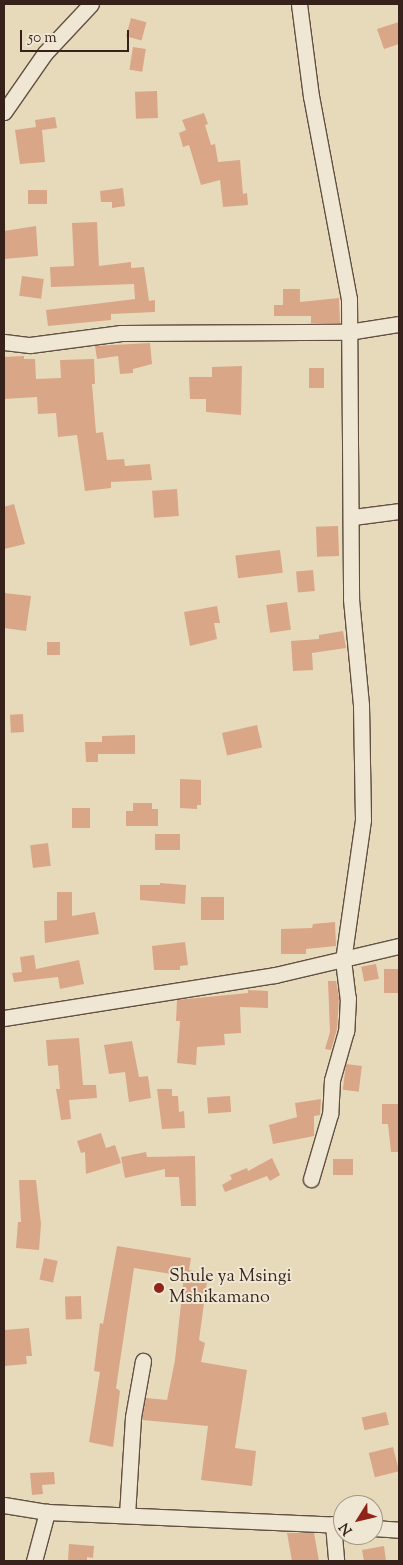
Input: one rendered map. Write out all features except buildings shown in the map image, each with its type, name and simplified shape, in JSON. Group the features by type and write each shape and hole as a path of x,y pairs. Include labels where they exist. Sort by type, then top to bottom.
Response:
{"street":[{"path":"4,112 45,53 91,4"},
{"path":"299,4 311,96 349,299 352,517 351,599 361,705 363,820 344,960 348,998 346,1031 332,1080 330,1114 311,1179"},
{"path":"4,342 30,345 121,333 348,332 399,324"},
{"path":"352,517 399,511"},
{"path":"4,1018 275,975 399,946"},
{"path":"127,1515 133,1417 143,1361"},
{"path":"4,1505 47,1512 333,1525"},
{"path":"34,1561 47,1512"},
{"path":"383,1529 399,1530"},
{"path":"336,1561 337,1545"}],"place":[{"name":"Shule ya Msingi Mshikamano","path":"159,1288"}]}
